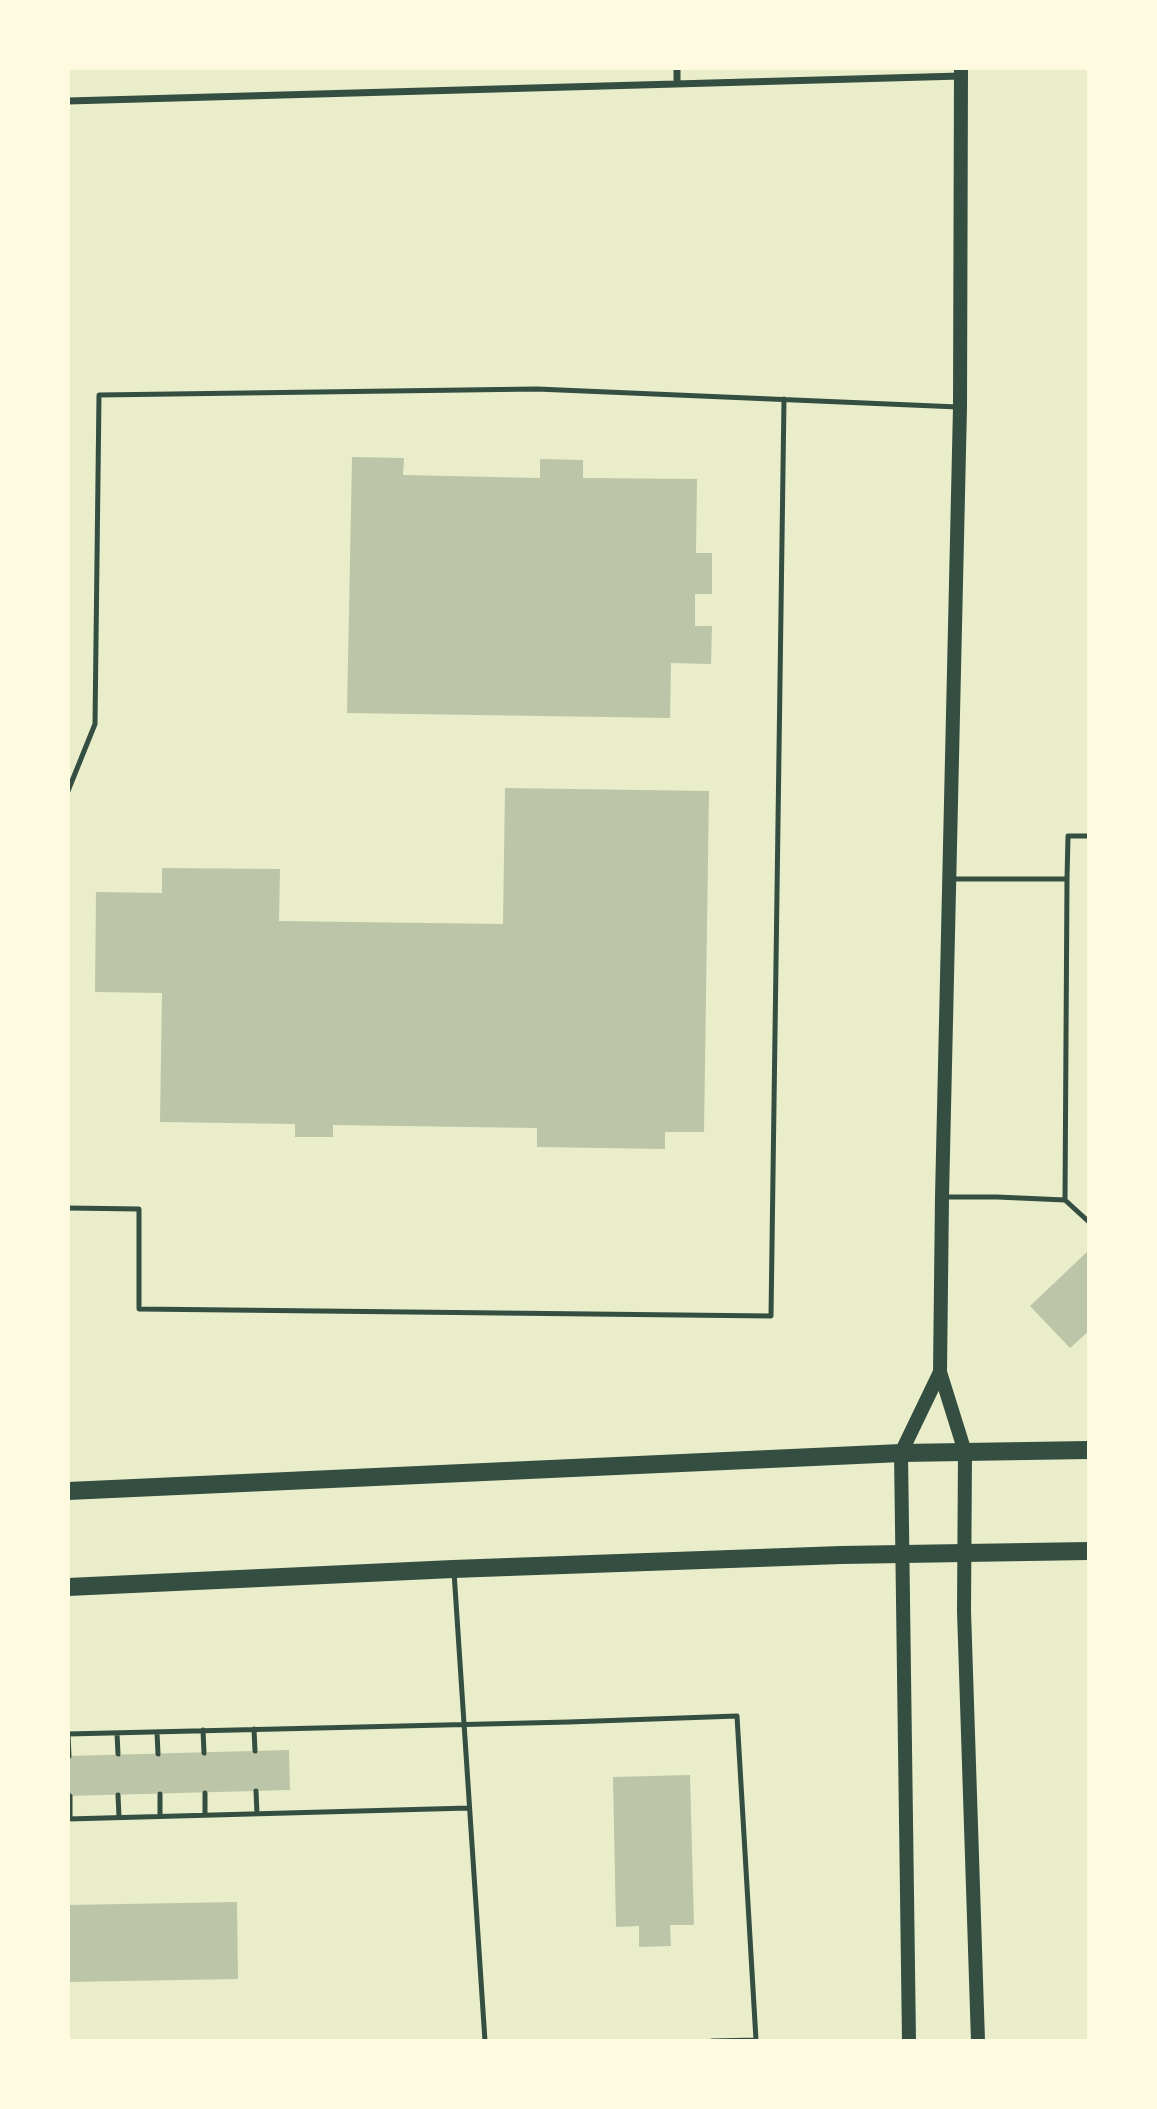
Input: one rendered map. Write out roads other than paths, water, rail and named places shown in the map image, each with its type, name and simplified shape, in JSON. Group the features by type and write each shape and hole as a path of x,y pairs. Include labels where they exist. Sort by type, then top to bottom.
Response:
{"main road":[{"path":"961,72 960,407 940,1372 965,1452 965,1632 978,2041"},
{"path":"909,2041 901,1453 940,1372"},
{"path":"68,1491 901,1453 1089,1450"},
{"path":"68,1587 453,1569 902,1553 1089,1551"}],"street":[{"path":"677,68 677,84"},
{"path":"68,101 677,84 961,72"}],"lane":[{"path":"68,791 95,724 99,396 537,389 960,407"},
{"path":"68,1208 139,1209 139,1310 771,1316 784,399"},
{"path":"1065,1200 1068,836 1089,836"},
{"path":"950,879 1067,879"},
{"path":"942,1196 1065,1200 1089,1222"},
{"path":"453,1569 485,2041"},
{"path":"69,1756 68,1734 737,1716 756,2040 712,2041"},
{"path":"254,1729 255,1751"},
{"path":"203,1730 204,1753"},
{"path":"157,1732 158,1754"},
{"path":"117,1733 118,1754"},
{"path":"256,1791 257,1814"},
{"path":"205,1793 205,1815"},
{"path":"160,1794 160,1816"},
{"path":"118,1795 119,1817"},
{"path":"70,1796 69,1819 469,1808"}]}
